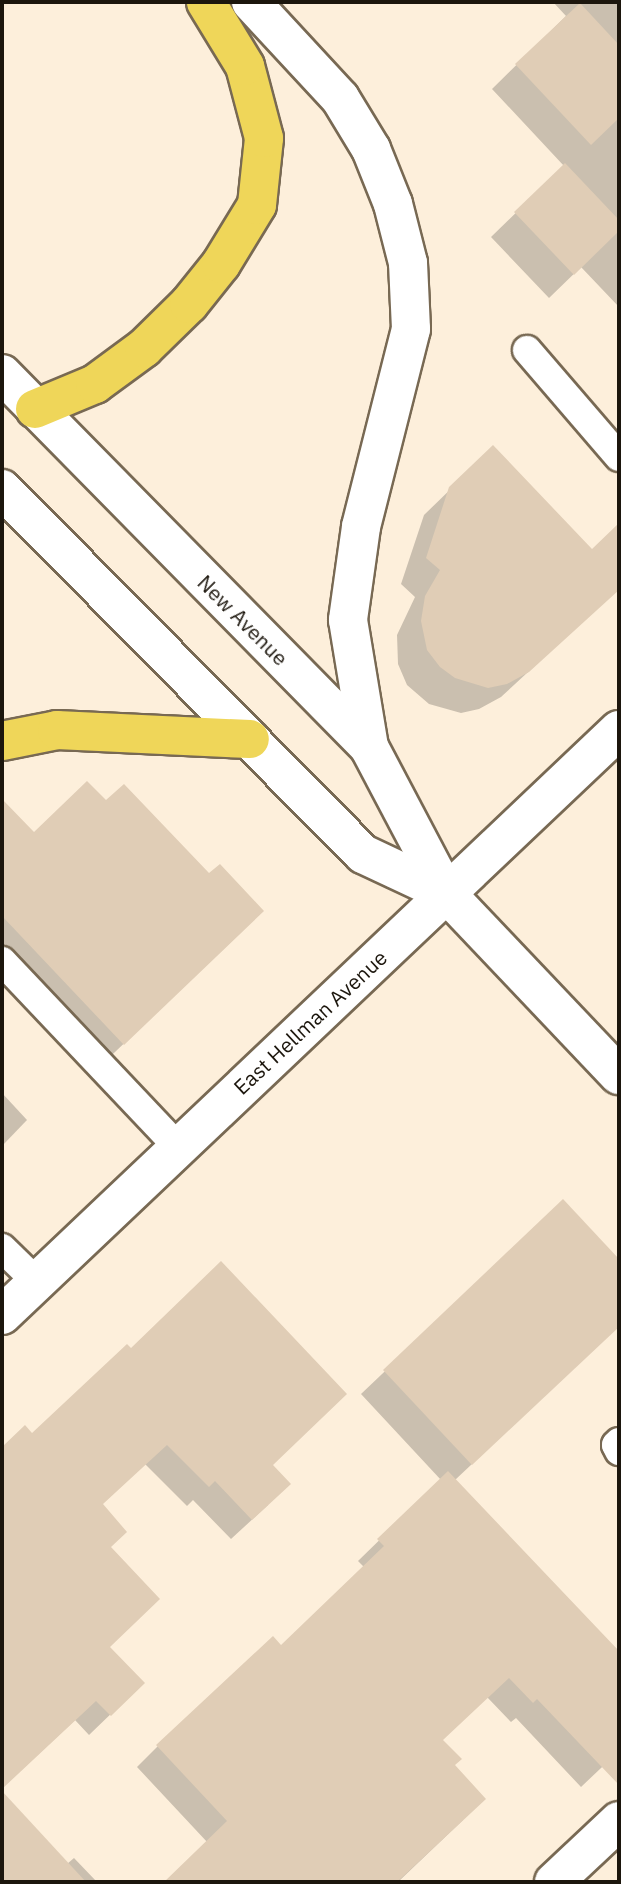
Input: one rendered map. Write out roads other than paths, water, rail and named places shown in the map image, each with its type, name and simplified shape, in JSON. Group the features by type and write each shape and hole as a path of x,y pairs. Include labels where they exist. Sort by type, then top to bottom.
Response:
{"highway":[{"path":"35,409 95,384 144,348 189,304 221,264 257,205 264,138 245,66 206,2"},
{"path":"2,741 57,730 250,739"}],"main road":[{"path":"251,2 340,98 365,139 393,204 408,263 411,329 361,527 348,621 369,747"},
{"name":"New Avenue","path":"2,374 369,747 446,893 619,1075"},
{"name":"New Avenue","path":"2,489 363,854 446,893"},
{"name":"East Hellman Avenue","path":"2,1315 619,730"},
{"path":"554,1882 619,1821"}],"lane":[{"path":"527,350 619,457"},
{"path":"2,961 178,1147"},
{"path":"2,1248 37,1282"},
{"path":"619,1442 616,1445 619,1451"}]}
